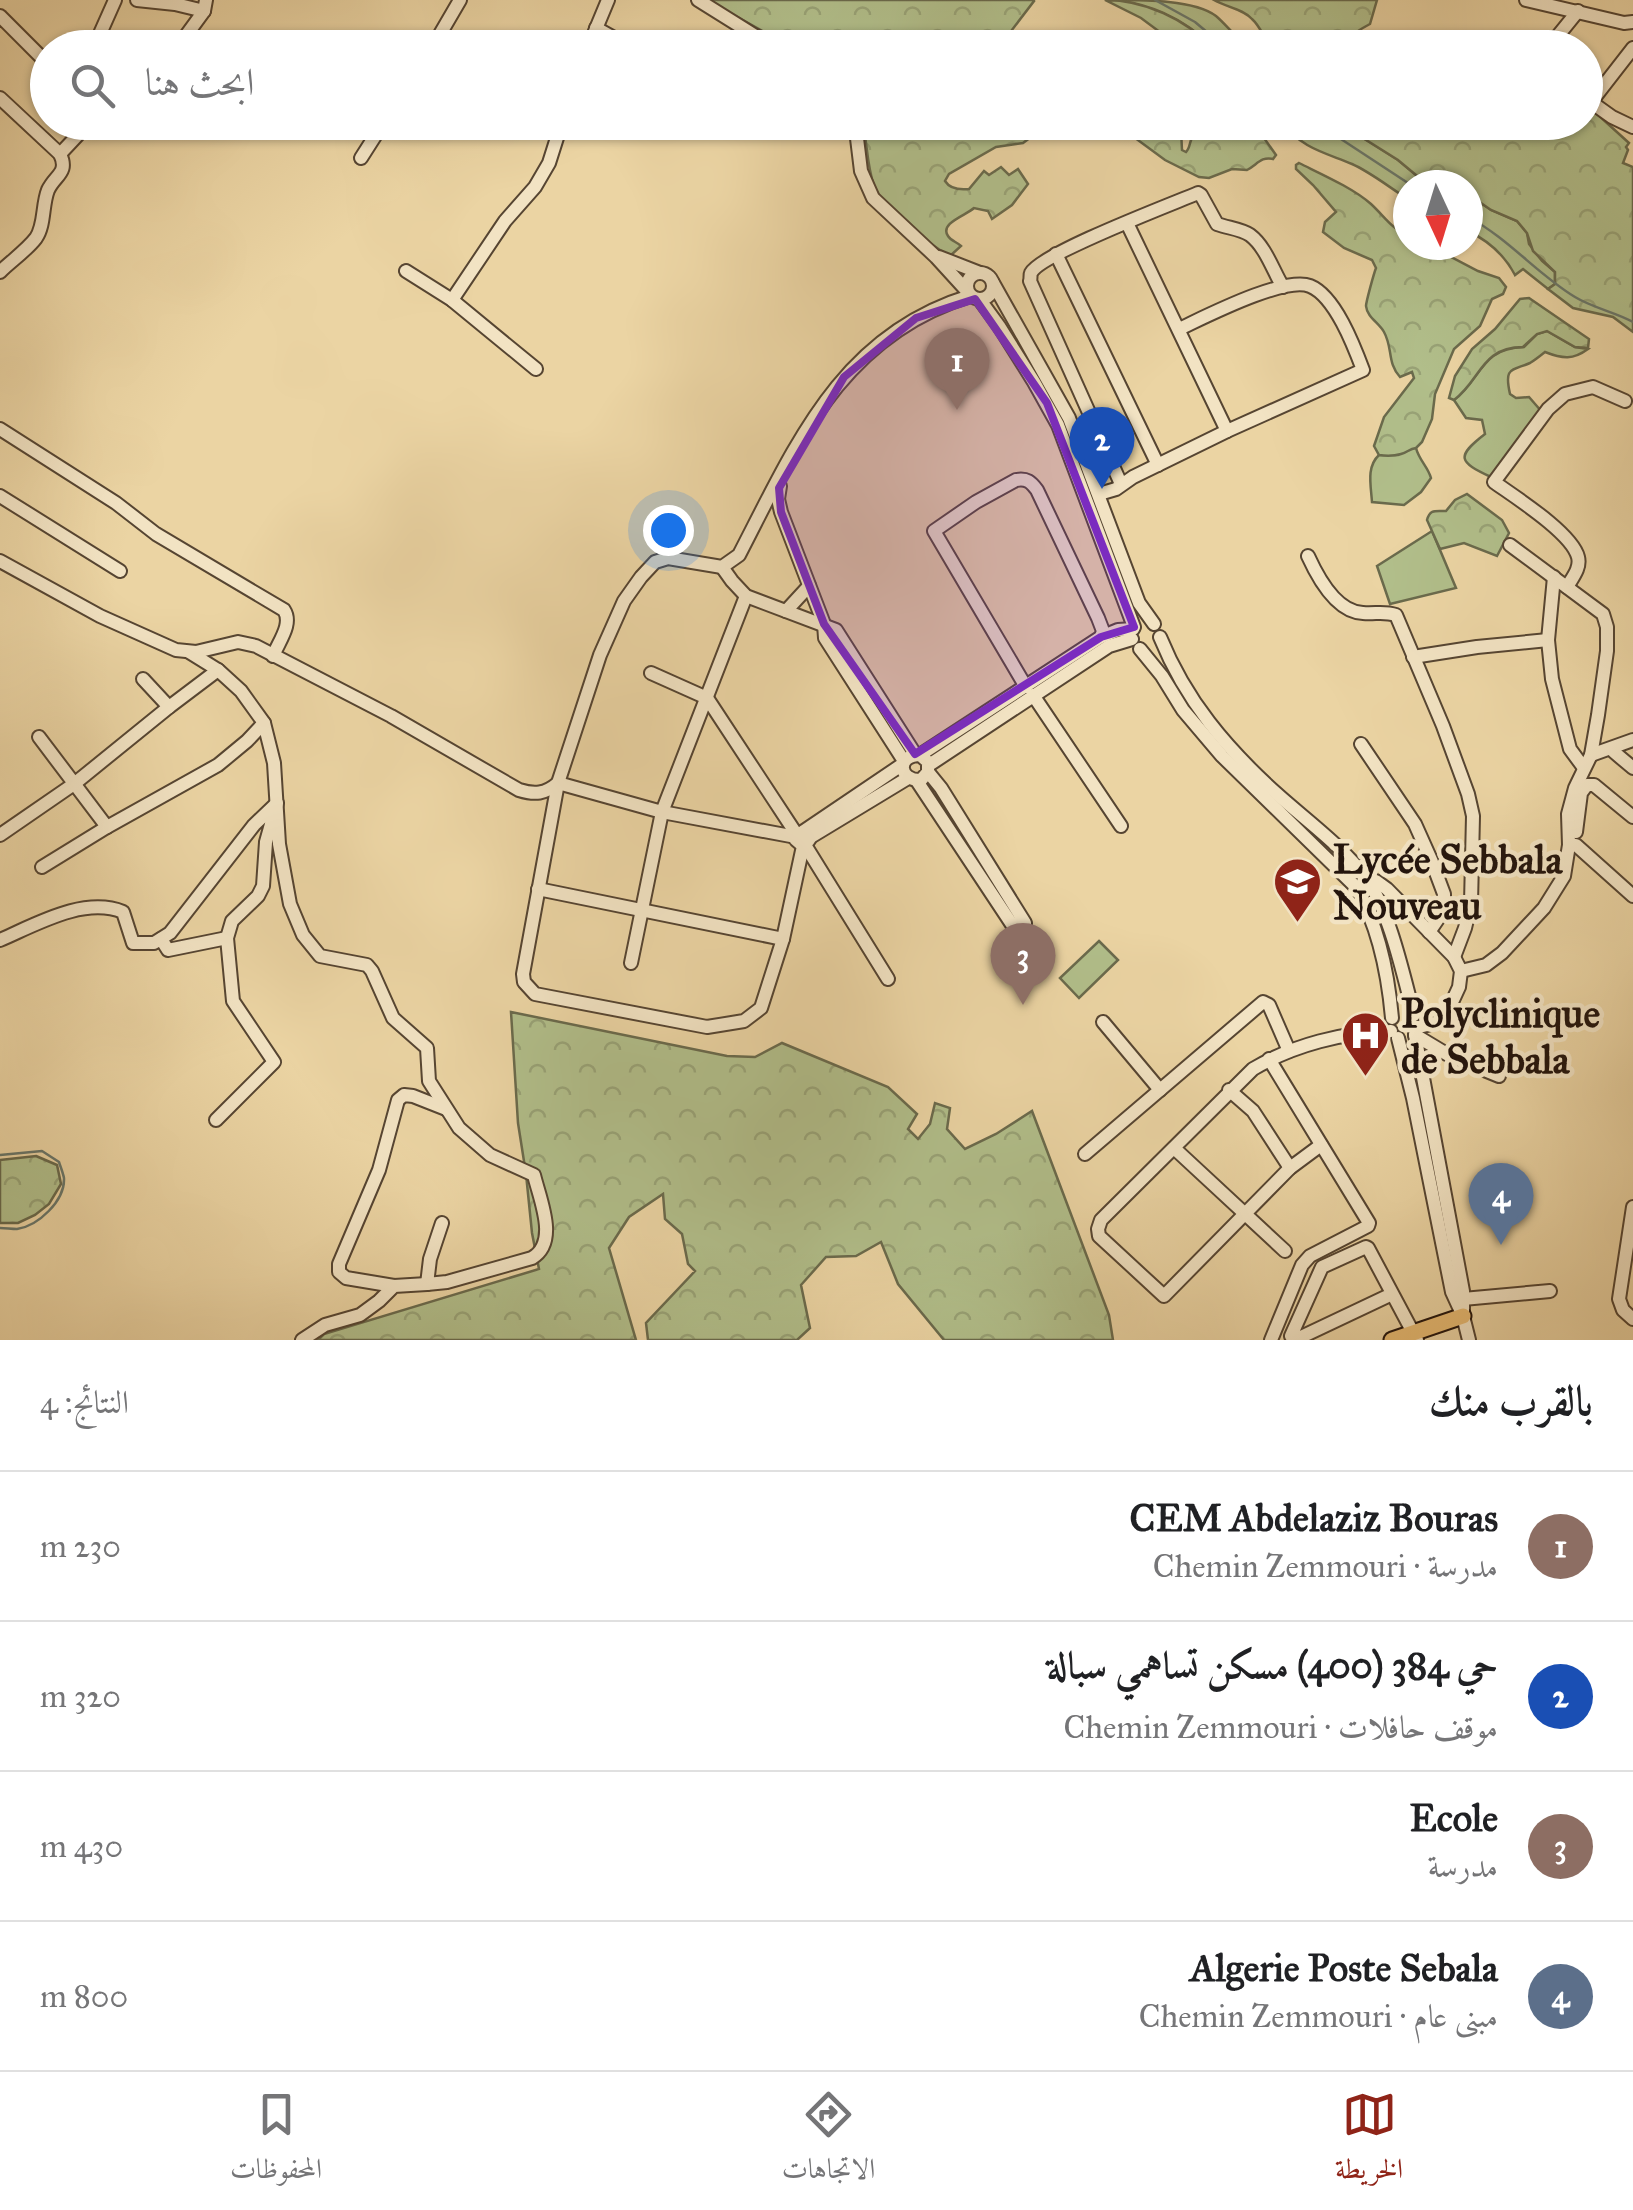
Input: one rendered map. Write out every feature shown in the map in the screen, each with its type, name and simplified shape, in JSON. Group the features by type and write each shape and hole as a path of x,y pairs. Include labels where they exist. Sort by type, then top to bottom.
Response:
{"main road":[{"path":"1392,1340 1415,1338 1465,1319"}],"street":[{"path":"102,30 115,0"},
{"path":"442,30 460,0"},
{"path":"600,30 596,28 608,0"},
{"path":"698,0 746,30"},
{"path":"144,1 205,6 189,30"},
{"path":"1536,1 1633,22"},
{"path":"1563,30 1578,11"},
{"path":"0,16 30,46"},
{"path":"1603,83 1633,48"},
{"path":"0,98 30,126"},
{"path":"1603,111 1633,128"},
{"path":"0,272 35,239 46,195 62,170 60,154 45,140"},
{"path":"60,154 73,140"},
{"path":"362,158 373,140"},
{"path":"452,300 505,222 535,188 556,140"},
{"path":"858,140 868,190 1000,326 1052,414 1135,636 1184,710 1222,756 1356,888 1365,903 1388,980 1394,1029 1413,1098 1452,1292 1465,1319"},
{"path":"1121,484 1030,280 1033,270 1056,254 1200,194 1217,224 1242,231 1259,244 1283,287"},
{"path":"1127,223 1227,431"},
{"path":"1056,254 1158,465"},
{"path":"936,257 988,276 1058,394 1139,603 1193,702 1215,732 1347,857 1378,898 1416,1025 1465,1319"},
{"path":"406,271 452,300 536,370"},
{"path":"972,296 966,286 970,276 980,273"},
{"path":"802,839 783,938 761,1008 740,1022 707,1028 535,994 524,982 558,783 600,654 624,600 655,562 668,558 722,567 739,555 782,472 828,395 844,377 900,328 934,309 972,296 988,296 993,283"},
{"path":"1099,494 1364,370 1330,302 1305,284 1225,306 1179,329"},
{"path":"1567,587 1578,567 1576,552 1550,522 1494,482 1548,409 1565,394 1593,386 1625,401"},
{"path":"0,429 148,528 284,610 288,624 272,656"},
{"path":"782,472 778,499 781,512 824,624 825,638 916,766 1015,929 1025,923 941,788 916,766"},
{"path":"1101,637 1098,618 1031,482 1016,480 934,531 1030,691 1121,826"},
{"path":"0,496 120,571"},
{"path":"1510,545 1603,614 1608,627 1605,667 1587,761 1574,788 1568,814 1573,845 1633,896"},
{"path":"1308,556 1327,588 1350,610 1396,615 1460,772 1473,816 1470,903 1454,957"},
{"path":"0,561 100,616 176,650 189,652 238,642 256,646 391,716 518,790 536,794 558,783"},
{"path":"722,567 746,596 824,624"},
{"path":"1554,577 1548,640 1552,679 1570,750 1587,761"},
{"path":"786,610 809,586"},
{"path":"631,963 662,812 746,596"},
{"path":"558,783 662,812 802,839 1030,691 1109,646 1135,636 1143,622 1157,630"},
{"path":"1030,691 1101,637 1118,630 1153,648 1157,630"},
{"path":"1413,657 1548,640"},
{"path":"189,652 241,691 264,723 274,763 280,844 290,904 303,935 320,956 367,965 393,1018 427,1048 429,1081 459,1128 490,1156 534,1175 546,1230 545,1246 538,1256 447,1282 394,1286 346,1278 339,1272 340,1264 379,1170 398,1100 413,1096 446,1109"},
{"path":"0,835 74,784 218,670"},
{"path":"651,673 706,698 802,839 888,979"},
{"path":"143,679 168,707"},
{"path":"42,866 218,765 264,723"},
{"path":"39,737 107,827"},
{"path":"1587,761 1633,740"},
{"path":"1361,744 1415,824 1444,894 1444,910 1429,932"},
{"path":"1614,752 1633,768"},
{"path":"1461,971 1486,965 1502,953 1544,908 1564,876 1581,792 1587,785 1594,785 1633,817"},
{"path":"216,1120 274,1062 233,1001 227,938 232,921 263,886 266,842 276,803"},
{"path":"0,940 56,916 113,908 123,912 133,943 154,943 170,933 254,825 276,803"},
{"path":"1366,879 1387,889 1454,957 1461,971 1459,987 1442,1019 1436,1024 1416,1025"},
{"path":"538,890 783,938"},
{"path":"162,939 168,950 227,938"},
{"path":"1085,1154 1263,1002 1269,1005 1289,1050"},
{"path":"1394,1029 1402,1011 1450,1056 1499,1076"},
{"path":"1103,1022 1160,1090"},
{"path":"1322,1145 1290,1168 1164,1296 1099,1236 1101,1220 1253,1069 1289,1050 1366,1032 1394,1029 1407,1040 1416,1025"},
{"path":"1269,1059 1368,1224 1310,1256 1302,1265 1272,1340"},
{"path":"1230,1090 1253,1111 1290,1168"},
{"path":"1174,1148 1285,1251"},
{"path":"1633,1207 1619,1299 1622,1310 1633,1320"},
{"path":"428,1284 430,1259 442,1223"},
{"path":"1392,1294 1297,1339 1292,1336 1322,1266 1363,1247 1368,1248 1415,1338"},
{"path":"302,1340 325,1326 360,1314 394,1286"},
{"path":"1465,1319 1550,1291"}],"highlighted area":[{"path":"975,299 1047,403 1134,627 1101,637 915,754 824,624 781,512 779,488 844,377 916,318"}],"green space":[{"path":"707,0 1034,1 1012,30 761,30"},
{"path":"1105,0 1149,7 1192,30 1157,30"},
{"path":"1116,0 1195,7 1216,16 1230,30 1192,30 1143,6"},
{"path":"1214,0 1377,0 1370,24 1359,30 1261,30 1239,10"},
{"path":"1603,119 1629,143 1623,163 1633,167 1633,332 1613,317 1573,308 1548,289 1555,284 1555,272 1533,251 1527,233 1517,221 1483,204 1483,170 1410,170 1366,140 1603,140"},
{"path":"865,140 1027,140 996,147 949,174 945,181 950,186 969,189 984,171 989,175 1001,167 1009,175 1018,169 1028,184 1012,205 992,219 988,211 974,208 950,223 948,236 961,246 950,256 907,225 886,204 870,171"},
{"path":"1138,140 1182,140 1182,150 1186,152 1191,140 1265,140 1276,155 1247,170 1232,169 1209,178 1165,160"},
{"path":"1301,140 1366,140 1410,170 1393,170 1393,190 1359,168"},
{"path":"1299,163 1336,182 1371,204 1393,227 1393,260 1457,260 1499,278 1506,287 1503,294 1492,299 1480,326 1454,349 1435,394 1432,419 1416,448 1379,455 1374,446 1384,417 1414,378 1412,372 1400,377 1396,372 1384,332 1367,310 1376,268 1372,260 1344,248 1323,232 1325,222 1336,212 1296,165"},
{"path":"1483,204 1517,221 1527,233 1529,244 1555,272 1555,284 1548,289 1523,269 1515,275 1483,239"},
{"path":"1529,298 1589,339 1588,348 1575,347 1547,331 1537,334 1523,347 1498,352 1463,392 1454,400 1449,398 1455,376 1472,349 1520,299"},
{"path":"1547,331 1575,347 1588,349 1568,357 1545,352 1511,371 1510,394 1516,398 1529,397 1542,412 1491,477 1472,467 1465,458 1469,448 1485,434 1482,420 1466,418 1454,400 1498,353 1524,347 1537,334"},
{"path":"1416,448 1431,478 1421,492 1404,505 1372,502 1370,477 1375,460 1379,455 1398,455"},
{"path":"1467,494 1502,520 1509,533 1497,556 1464,543 1440,549 1428,516 1434,511 1446,511"},
{"path":"1432,531 1456,588 1390,604 1377,566"},
{"path":"1099,941 1118,960 1079,998 1060,978"},
{"path":"511,1012 727,1056 755,1057 782,1043 888,1087 917,1114 908,1129 918,1139 930,1124 935,1103 950,1108 947,1129 965,1149 1032,1111 1109,1315 1113,1340 944,1340 898,1284 881,1242 856,1256 826,1257 801,1285 810,1328 797,1340 648,1340 646,1323 695,1271 688,1264 682,1234 665,1219 663,1194 629,1217 609,1248 636,1340 318,1340 324,1334 539,1269 518,1123"},
{"path":"36,1156 57,1165 61,1184 49,1204 35,1215 18,1223 0,1223 0,1160"}],"waterway":[{"path":"1155,0 1205,30"},
{"path":"1342,140 1393,173"},
{"path":"1483,227 1575,297 1633,322"},
{"path":"0,1155 42,1151 59,1162 64,1178 60,1195 41,1218 17,1229 0,1228"}],"place":[{"name":"CEM Abdelaziz Bouras","path":"957,410"},
{"name":"حي 384 (400) مسكن تساهمي سبالة","path":"1102,489"},
{"name":"Lycée Sebbala Nouveau","path":"1298,924"},
{"name":"Ecole","path":"1023,1005"},
{"name":"Polyclinique de Sebbala","path":"1366,1078"},
{"name":"Algerie Poste Sebala","path":"1501,1245"}]}
